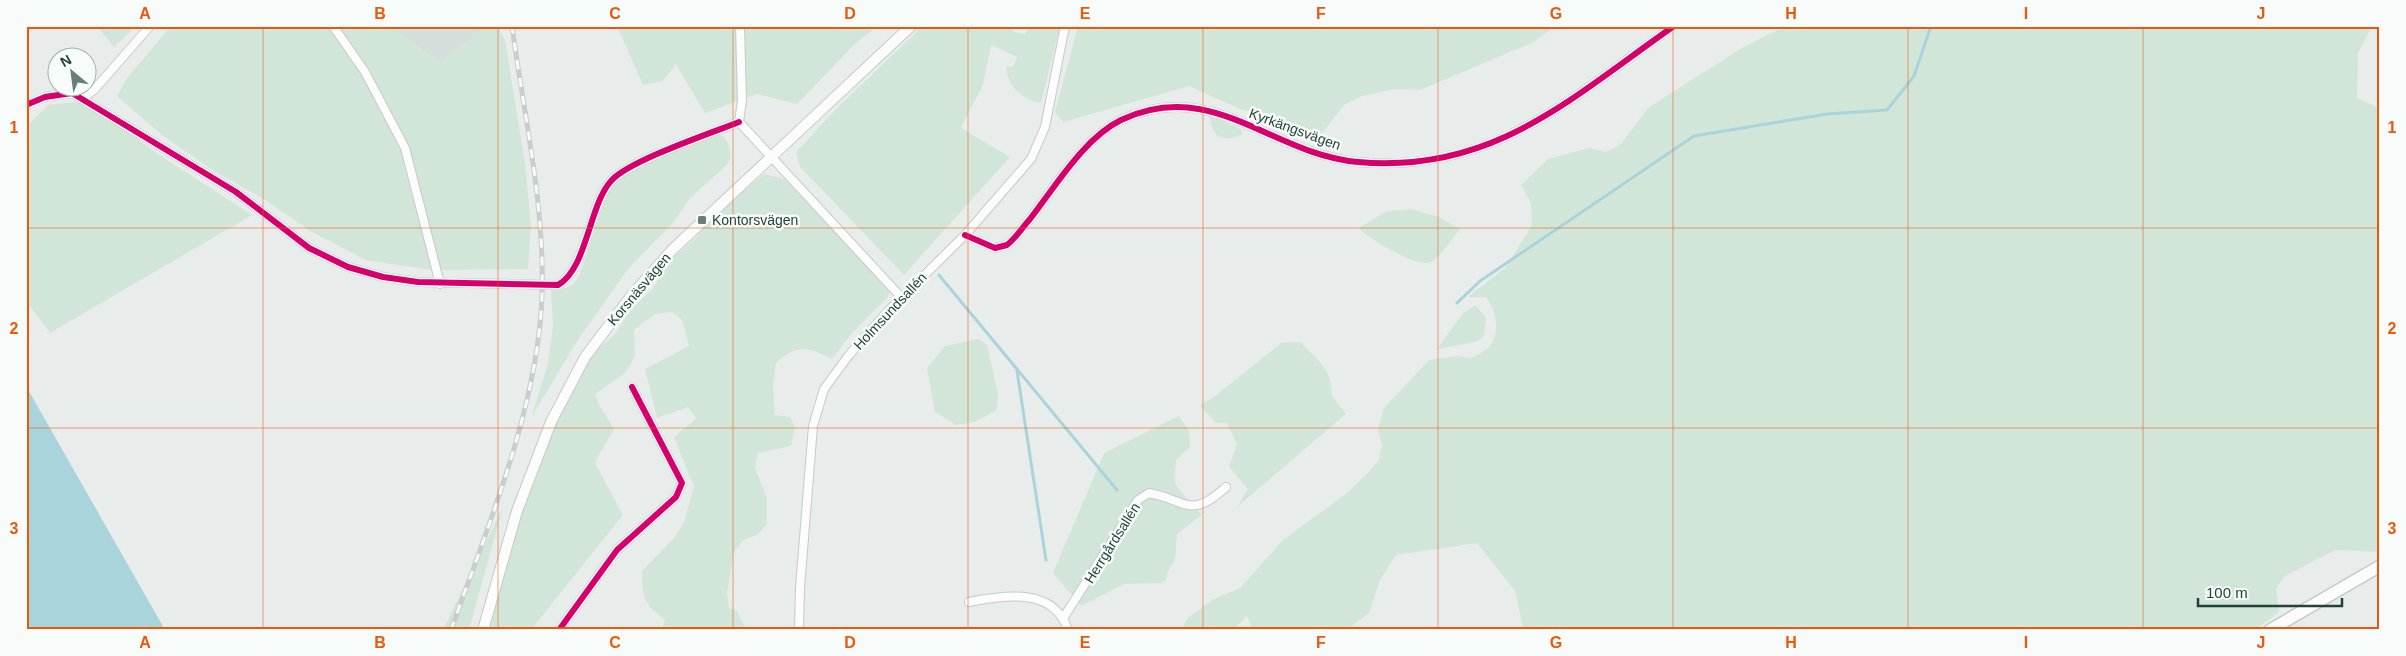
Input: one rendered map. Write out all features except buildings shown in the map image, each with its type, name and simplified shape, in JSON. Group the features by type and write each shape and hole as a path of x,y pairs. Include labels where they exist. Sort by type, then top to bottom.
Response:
{"main road":[{"path":"2270,630 2380,566"}],"street":[{"path":"98,85 150,26"},
{"path":"333,26 365,72 405,148 440,284"},
{"path":"740,26 742,100 739,122 902,297"},
{"name":"Korsnäsvägen","path":"483,630 517,511 551,422 584,357 632,295 672,250 911,26"},
{"name":"Holmsundsallén","path":"798,630 813,426 824,389 838,368 902,297 965,236 1023,170 1037,149 1046,120 1065,26"},
{"name":"Kyrkängsvägen","path":"965,236 995,248 1007,245 1095,138 1119,121 1145,111 1172,106 1205,109 1302,148 1345,160 1376,163 1427,161 1485,146 1525,129 1674,26"},
{"path":"26,105 48,97"},
{"path":"83,98 236,192 293,237 327,258 383,277 440,284 558,285 572,272 604,191 615,177 639,163 739,122"},
{"path":"559,630 617,550 676,497 682,483 632,387"},
{"name":"Herrgårdsallén","path":"1064,616 1138,500 1149,493 1183,506 1195,506 1206,503 1226,487"},
{"path":"969,602 988,598 1025,597 1042,600 1054,606 1064,616 1068,630"}],"shaded area":[{"path":"390,26 486,26 440,63"}],"green space":[{"path":"97,26 136,26 114,47"},
{"path":"171,26 390,26 440,63 486,26 497,26 505,40 525,164 531,226 528,269 431,270 366,260 312,232 262,198 214,171 162,135 117,96 127,78"},
{"path":"617,26 878,26 855,44 797,104 757,94 705,113 676,64 663,81 643,85"},
{"path":"923,26 1009,26 1014,32 1025,34 1030,26 1060,26 1041,103 1028,99 1012,85 1007,73 1007,66 1013,67 1017,57 991,45 983,85 961,128 1010,157 904,275 800,167 796,152 839,106"},
{"path":"1078,26 1555,26 1534,42 1420,90 1395,89 1362,96 1344,105 1320,136 1238,108 1189,86 1063,122 1055,112"},
{"path":"1785,26 2372,26 2358,53 2357,98 2380,108 2380,552 2335,550 2285,576 2276,589 2279,612 2255,630 1521,630 1523,627 1515,591 1477,543 1396,555 1380,580 1369,613 1346,630 1253,630 1247,616 1233,630 1181,630 1188,618 1212,600 1240,588 1283,540 1347,493 1370,471 1379,460 1382,445 1378,430 1384,408 1429,360 1457,356 1471,358 1488,348 1492,343 1495,336 1496,322 1489,302 1485,297 1468,297 1506,267 1532,225 1531,203 1521,185 1548,159 1590,148 1606,152 1621,144 1648,108 1740,49"},
{"path":"75,102 92,105 158,154 252,215 50,333 26,301 26,127 48,105"},
{"path":"1209,115 1241,129 1242,135 1228,139 1217,136 1211,125"},
{"path":"719,134 725,138 729,146 731,157 727,165 690,198 672,224 628,269 577,341 531,418 548,364 553,325 551,290 568,287 578,278 601,210 611,188 618,180 644,164"},
{"path":"764,174 784,179 890,289 888,297 851,334 832,359 803,349 790,353 776,363 773,386 775,415 790,417 795,427 791,446 758,453 755,468 767,498 767,524 757,535 743,540 734,553 727,593 729,608 737,611 746,630 662,630 665,619 648,605 644,593 642,571 674,538 684,522 694,487 674,437 696,419 688,407 657,418 645,369 689,346 682,320 672,312 655,314 634,330 635,356 626,372 595,394 599,405 614,429 595,463 623,515 531,630 487,630 521,515 554,424 588,358 616,333 631,308 652,290 672,259 697,237 713,215"},
{"path":"1411,209 1439,217 1460,229 1432,262 1421,263 1402,256 1359,228 1387,211"},
{"path":"1476,305 1486,318 1484,336 1476,342 1437,349 1463,313"},
{"path":"978,339 987,345 998,393 997,410 975,422 956,425 935,412 927,368 945,346"},
{"path":"1300,342 1327,372 1330,379 1332,396 1346,414 1237,507 1248,489 1229,467 1237,444 1227,423 1216,423 1200,406 1281,343"},
{"path":"1179,416 1189,431 1190,447 1176,460 1175,481 1182,493 1202,515 1177,534 1175,560 1168,571 1166,580 1161,583 1124,584 1081,606 1053,573 1104,453"},
{"path":"503,507 469,630 443,630"}],"water":[{"path":"26,386 165,630 26,630"}],"waterway":[{"path":"1457,303 1480,281 1694,136 1827,114 1887,110 1914,76 1931,26"},
{"path":"939,275 1117,490"},
{"path":"1017,371 1046,560"}],"railway":[{"path":"451,630 509,466 531,380 538,338 542,296 540,228 533,161 512,26"}],"cycle path":[{"path":"965,235 995,248 1007,245 1030,219 1071,164 1095,139 1107,128 1121,120 1154,109 1184,107 1213,112 1297,146 1326,156 1358,162 1406,163 1450,156 1490,143 1528,125 1564,104 1674,26"},
{"path":"26,105 45,97 72,93 236,192 309,248 348,267 383,277 418,282 558,285 568,277 575,265 582,251 598,205 611,181 620,173 652,156 739,122"},
{"path":"559,630 617,550 676,497 682,483 632,387"}],"place":[{"name":"Kontorsvägen","path":"702,220"}]}
